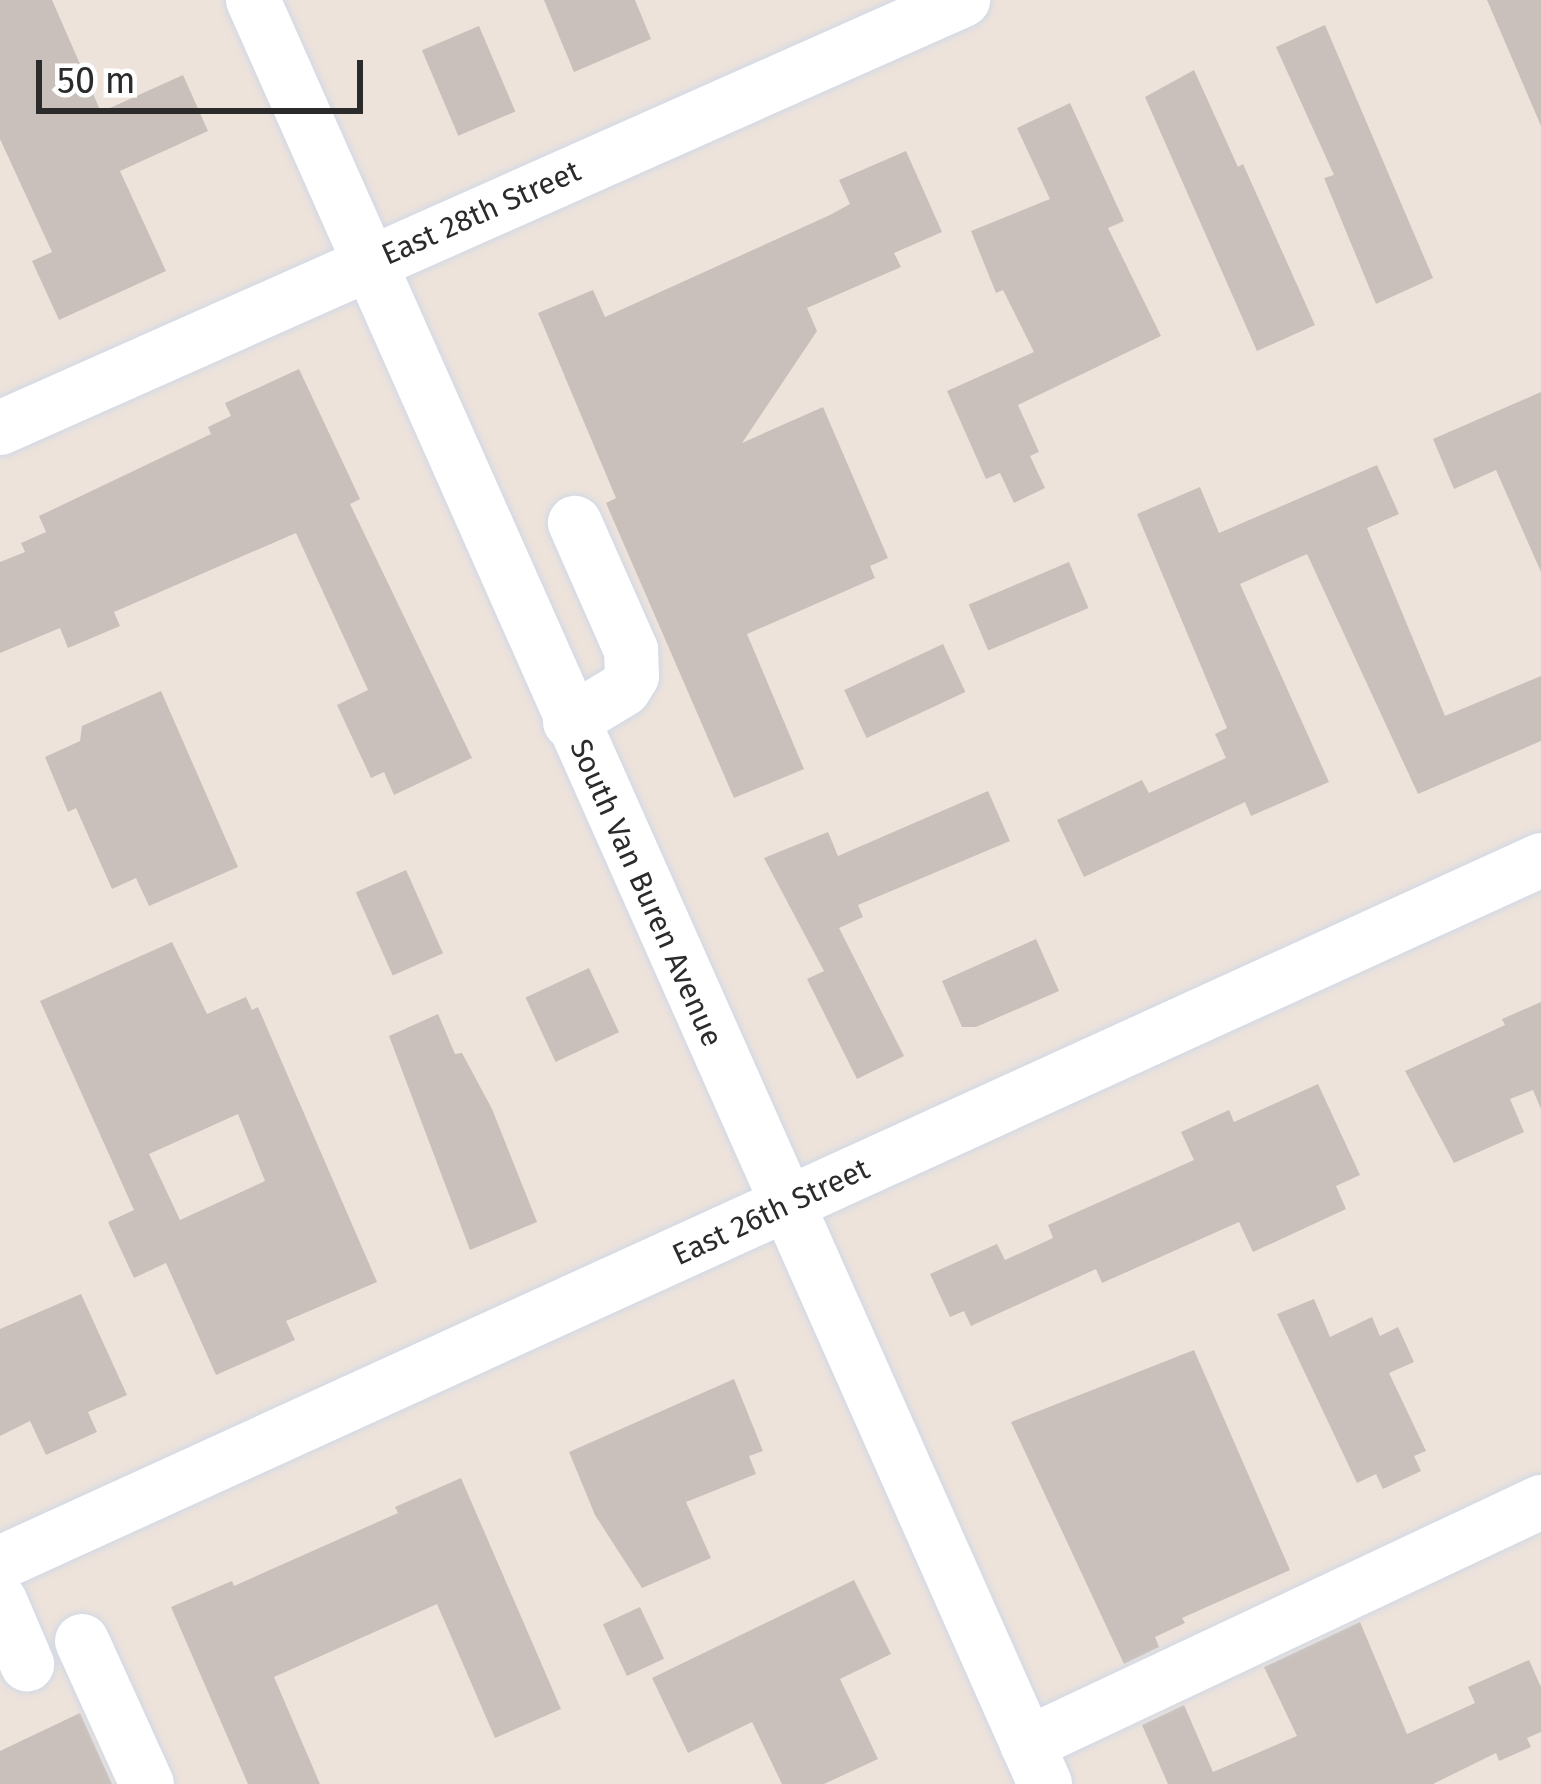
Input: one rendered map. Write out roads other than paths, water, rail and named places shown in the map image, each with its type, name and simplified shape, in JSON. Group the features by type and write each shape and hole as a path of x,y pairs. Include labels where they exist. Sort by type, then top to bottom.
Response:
{"street":[{"name":"South Van Buren Avenue","path":"253,0 1036,1764"},
{"name":"East 28th Street","path":"0,428 963,0"},
{"path":"570,722 624,689 632,676 631,650 575,523"},
{"name":"East 26th Street","path":"0,1563 1541,860"},
{"path":"1036,1764 1541,1502"},
{"path":"0,1600 27,1664"},
{"path":"82,1641 147,1784"}]}
